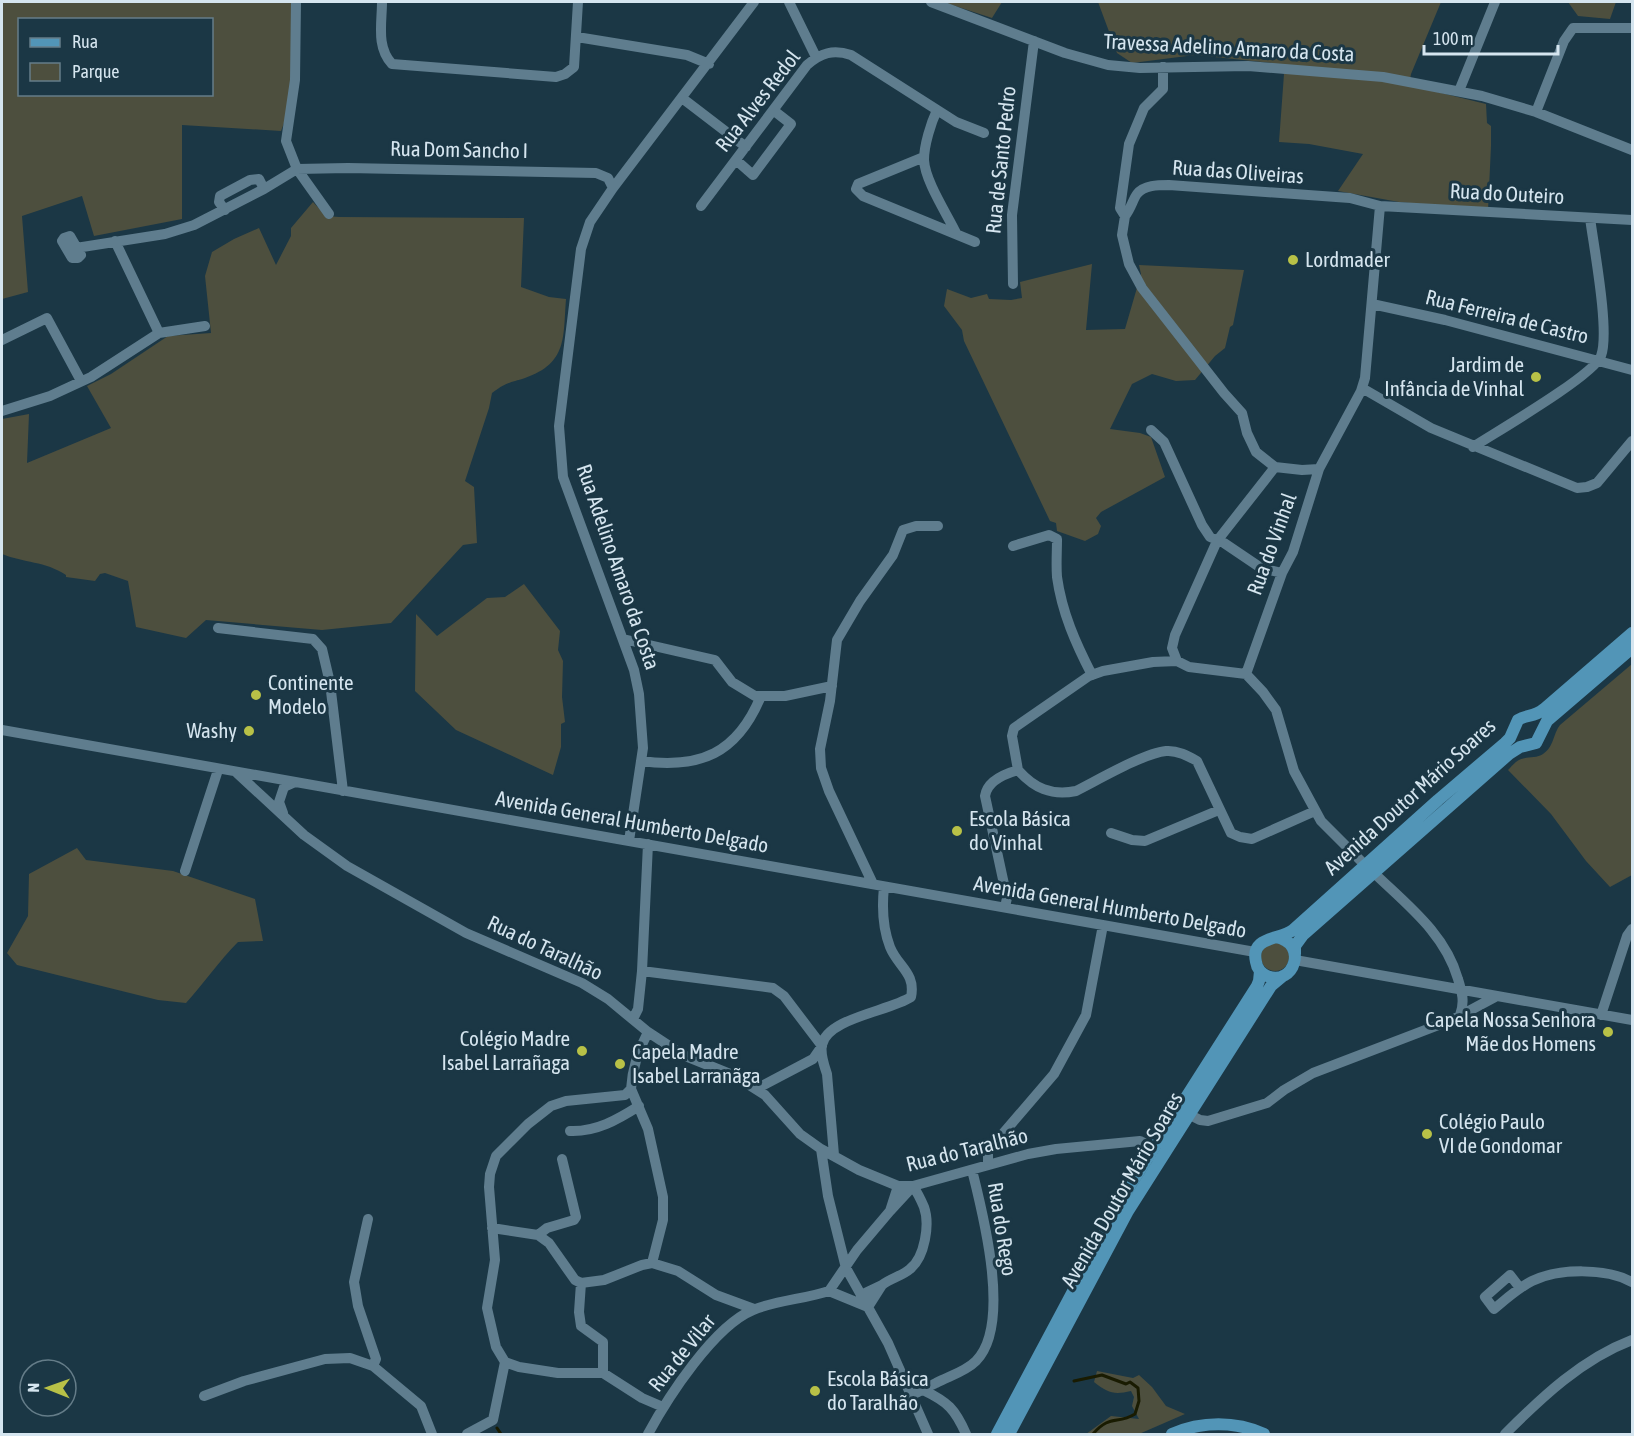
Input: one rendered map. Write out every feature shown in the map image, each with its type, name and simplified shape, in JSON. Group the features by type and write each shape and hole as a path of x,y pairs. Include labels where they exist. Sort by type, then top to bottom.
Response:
{"main road":[{"name":"Avenida Doutor Mário Soares","path":"1295,957 1295,946 1303,935 1438,800 1510,738 1518,720 1526,716 1531,717 1544,709 1632,633"},
{"name":"Avenida Doutor Mário Soares","path":"1276,937 1290,932 1509,753 1520,747 1536,743 1547,721 1632,648"},
{"path":"1531,717 1539,722 1542,730"},
{"name":"Avenida Doutor Mário Soares","path":"1513,729 1518,742 1527,746"},
{"path":"1276,937 1289,942 1295,957 1289,972 1284,976 1271,977 1260,971 1256,965 1256,952 1263,941 1276,937"},
{"name":"Avenida Doutor Mário Soares","path":"997,1434 1106,1229 1154,1148 1257,986 1260,971"},
{"name":"Avenida Doutor Mário Soares","path":"1009,1434 1128,1211 1271,986 1284,976"},
{"path":"1172,1434 1197,1426 1225,1424 1264,1434"}],"street":[{"path":"296,2 295,80 286,141 297,169 329,214"},
{"path":"382,2 381,44 384,55 392,64 556,76 565,74 573,67 579,2"},
{"name":"Rua Adelino Amaro da Costa","path":"629,841 641,761 642,721 639,694 634,670 563,477 559,440 564,376 581,249 590,222 613,188 754,2"},
{"path":"789,2 816,57"},
{"name":"Travessa Adelino Amaro da Costa","path":"931,2 1065,53 1108,65 1248,66 1383,76 1459,91 1536,112 1632,150"},
{"path":"1459,91 1495,2"},
{"path":"1536,112 1564,41 1573,28 1632,28"},
{"path":"577,37 687,55 708,64"},
{"name":"Rua de Santo Pedro","path":"1013,284 1012,215 1034,41"},
{"name":"Rua Alves Redol","path":"701,206 807,65 816,57 826,53 851,55 956,122 984,133"},
{"path":"1163,67 1163,89 1144,108 1129,144 1119,208 1125,216 1122,235 1129,264 1142,288 1242,413 1247,433 1256,452 1275,467 1319,469"},
{"path":"682,98 746,147"},
{"path":"736,160 753,175 791,124 773,110"},
{"path":"937,110 924,157 928,177 956,233"},
{"path":"924,157 868,179 858,184 856,189 863,196 975,242"},
{"path":"76,248 165,234 194,225 225,210 219,202 220,196 250,180 259,179 264,189 297,169"},
{"name":"Rua Dom Sancho I","path":"297,169 596,173 608,178 613,188"},
{"name":"Rua das Oliveiras","path":"1125,216 1132,208 1137,194 1150,186 1169,185 1350,198 1380,206"},
{"name":"Rua do Outeiro","path":"1380,206 1632,220"},
{"name":"Rua do Vinhal","path":"1246,674 1282,573 1293,552 1319,469 1362,388 1365,378 1380,206"},
{"path":"1473,447 1579,378 1599,360 1602,353 1604,330 1590,218"},
{"path":"115,241 159,333"},
{"name":"Rua Ferreira de Castro","path":"1372,304 1444,320 1632,370"},
{"path":"2,340 47,318 81,381"},
{"path":"2,411 50,396 91,377 159,333 205,326"},
{"path":"1362,388 1431,428 1576,488 1597,483 1632,441"},
{"path":"1151,430 1164,442 1202,525 1210,537 1224,543 1261,568 1282,573"},
{"path":"1177,661 1172,648 1175,635 1217,541 1275,467"},
{"path":"756,1089 813,1059 826,1036 841,1023 901,1004 912,997 913,986 908,973 891,948 878,886 829,791 821,768 820,749 832,686 837,640 860,601 893,555 903,530 916,526 938,526"},
{"path":"1013,546 1049,535 1057,539 1057,577 1065,614 1077,647 1092,675"},
{"path":"218,628 313,639 322,649 330,683 343,791"},
{"path":"623,639 653,648 714,660 732,682 755,696 785,696 832,686"},
{"path":"1315,811 1252,839 1240,837 1231,832 1197,761 1168,750 1152,754 1076,791 1066,793 1043,790 1029,782 1018,770 1012,736 1014,728 1092,675 1102,671 1177,661 1189,667 1246,674 1276,710 1294,771 1315,811 1329,831 1436,934 1446,947 1454,964 1464,1001 1460,1015"},
{"path":"641,761 681,764 704,759 736,736 753,715 760,696"},
{"name":"Avenida General Humberto Delgado","path":"2,730 1256,952"},
{"path":"185,871 218,770"},
{"path":"1005,907 1007,898 985,796 990,784 1018,770"},
{"name":"Rua do Taralhão","path":"237,773 304,835 346,866 466,933 582,983 608,999 648,1032 683,1055 735,1076 765,1095 800,1134 821,1149 859,1170 898,1186 913,1186 1028,1154 1056,1149 1133,1141 1140,1141 1154,1148"},
{"path":"284,816 279,802 285,787 293,783"},
{"path":"1111,833 1132,840 1145,841 1219,810"},
{"path":"633,1019 638,1009 642,971 648,844"},
{"path":"988,1166 988,1151 1054,1074 1086,1015 1103,926"},
{"path":"1601,1015 1627,936 1632,929"},
{"path":"1295,957 1495,997 1632,1020"},
{"path":"642,971 773,988 784,996 822,1046 823,1062 827,1074 834,1155"},
{"path":"1188,1114 1208,1121 1254,1108 1267,1103 1313,1073 1460,1015 1495,997"},
{"path":"648,1032 642,1043 631,1089 648,1129 663,1197 663,1220 652,1263"},
{"path":"631,1089 620,1097 567,1101 551,1106 528,1124 496,1156 489,1187 495,1260 487,1308 496,1347 505,1362 519,1367 558,1373 603,1373 642,1398 663,1407"},
{"path":"570,1131 581,1131 613,1123 639,1107"},
{"path":"821,1149 828,1196 846,1268 888,1343 928,1434"},
{"path":"538,1235 547,1228 574,1220 576,1217 562,1159"},
{"name":"Rua do Rego","path":"911,1395 968,1368 982,1354 987,1342 993,1300 990,1252 972,1170"},
{"path":"890,1210 898,1186"},
{"path":"861,1295 909,1270 920,1257 926,1229 925,1208 913,1186 857,1250 829,1291 867,1307"},
{"path":"368,1219 354,1282 358,1306 375,1359 373,1366"},
{"path":"492,1228 538,1235 549,1243 575,1280 581,1283 604,1280 642,1264 652,1263 678,1270 716,1295 754,1309"},
{"path":"1520,1288 1533,1280 1578,1272 1618,1274 1632,1282"},
{"path":"581,1283 579,1312 581,1326 603,1342 603,1373"},
{"path":"867,1307 882,1285"},
{"name":"Rua de Vilar","path":"648,1434 663,1407 716,1336 731,1323 754,1309 829,1291"},
{"path":"1505,1434 1573,1373 1592,1359 1632,1340"},
{"path":"204,1396 244,1381 325,1359 351,1358 373,1366 421,1406 429,1421 432,1434"},
{"path":"468,1434 493,1420 505,1362"},
{"path":"923,1390 942,1400 952,1409 966,1434"}],"green space":[{"path":"2,2 293,2 290,107 281,131 182,125 182,219 94,236 82,196 22,216 28,292 2,299"},
{"path":"943,2 1002,2 992,18"},
{"path":"1098,2 1441,2 1411,74 1409,85 1486,104 1487,123 1491,126 1488,210 1399,202 1338,191 1363,154 1309,144 1279,142 1284,74 1273,63 1195,55 1132,63 1117,53"},
{"path":"1568,2 1616,2 1610,19 1578,16"},
{"path":"313,202 326,216 339,217 524,218 521,287 549,297 566,299 563,337 556,356 549,365 539,372 505,385 492,393 465,481 474,487 477,543 463,545 391,623 322,630 206,620 186,638 136,627 128,581 105,573 100,574 95,581 66,577 50,567 2,554 2,419 29,414 27,463 111,428 87,386 111,374 168,336 211,333 205,276 212,252 259,228 276,265 291,236 291,228"},
{"path":"1092,264 1086,330 1125,329 1141,274 1139,265 1244,270 1233,325 1230,327 1225,348 1215,356 1195,380 1176,381 1152,374 1132,384 1110,429 1140,433 1151,437 1165,477 1101,512 1096,518 1101,526 1098,534 1085,541 1057,531 1056,523 1050,521 964,341 962,330 944,306 947,289 971,298 987,294 989,299 1011,300 1022,298 1020,282"},
{"path":"524,584 560,631 558,650 563,661 562,697 565,722 561,724 561,747 553,775 456,730 415,691 416,614 437,636 487,598 505,597"},
{"path":"1632,664 1632,875 1610,887 1586,861 1551,814 1508,770 1519,760 1547,751 1560,725"},
{"path":"77,848 86,860 173,871 255,899 263,941 238,942 186,1003 158,1000 17,965 7,953 28,916 29,874"},
{"path":"1275,943 1285,947 1289,957 1285,967 1275,971 1265,967 1261,957 1265,947"},
{"path":"1097,1371 1133,1378 1139,1375 1152,1387 1166,1406 1185,1414 1139,1434 1086,1434 1111,1416 1139,1419 1132,1406 1134,1397 1131,1391 1116,1393 1103,1389 1094,1382"}],"waterway":[{"path":"1074,1381 1102,1375 1126,1384 1130,1382 1138,1388 1139,1401 1135,1414 1104,1424 1093,1434"},
{"path":"497,1428 501,1434"}],"place":[{"name":"Lordmader","path":"1293,260"},
{"name":"Jardim de Infância de Vinhal","path":"1536,377"},
{"name":"Continente Modelo","path":"256,695"},
{"name":"Washy","path":"249,731"},
{"name":"Escola Básica do Vinhal","path":"957,831"},
{"name":"Capela Nossa Senhora Mãe dos Homens","path":"1608,1032"},
{"name":"Colégio Madre Isabel Larrañaga","path":"582,1051"},
{"name":"Capela Madre Isabel Larranãga","path":"620,1064"},
{"name":"Colégio Paulo VI de Gondomar","path":"1427,1134"},
{"name":"Escola Básica do Taralhão","path":"815,1391"}]}
